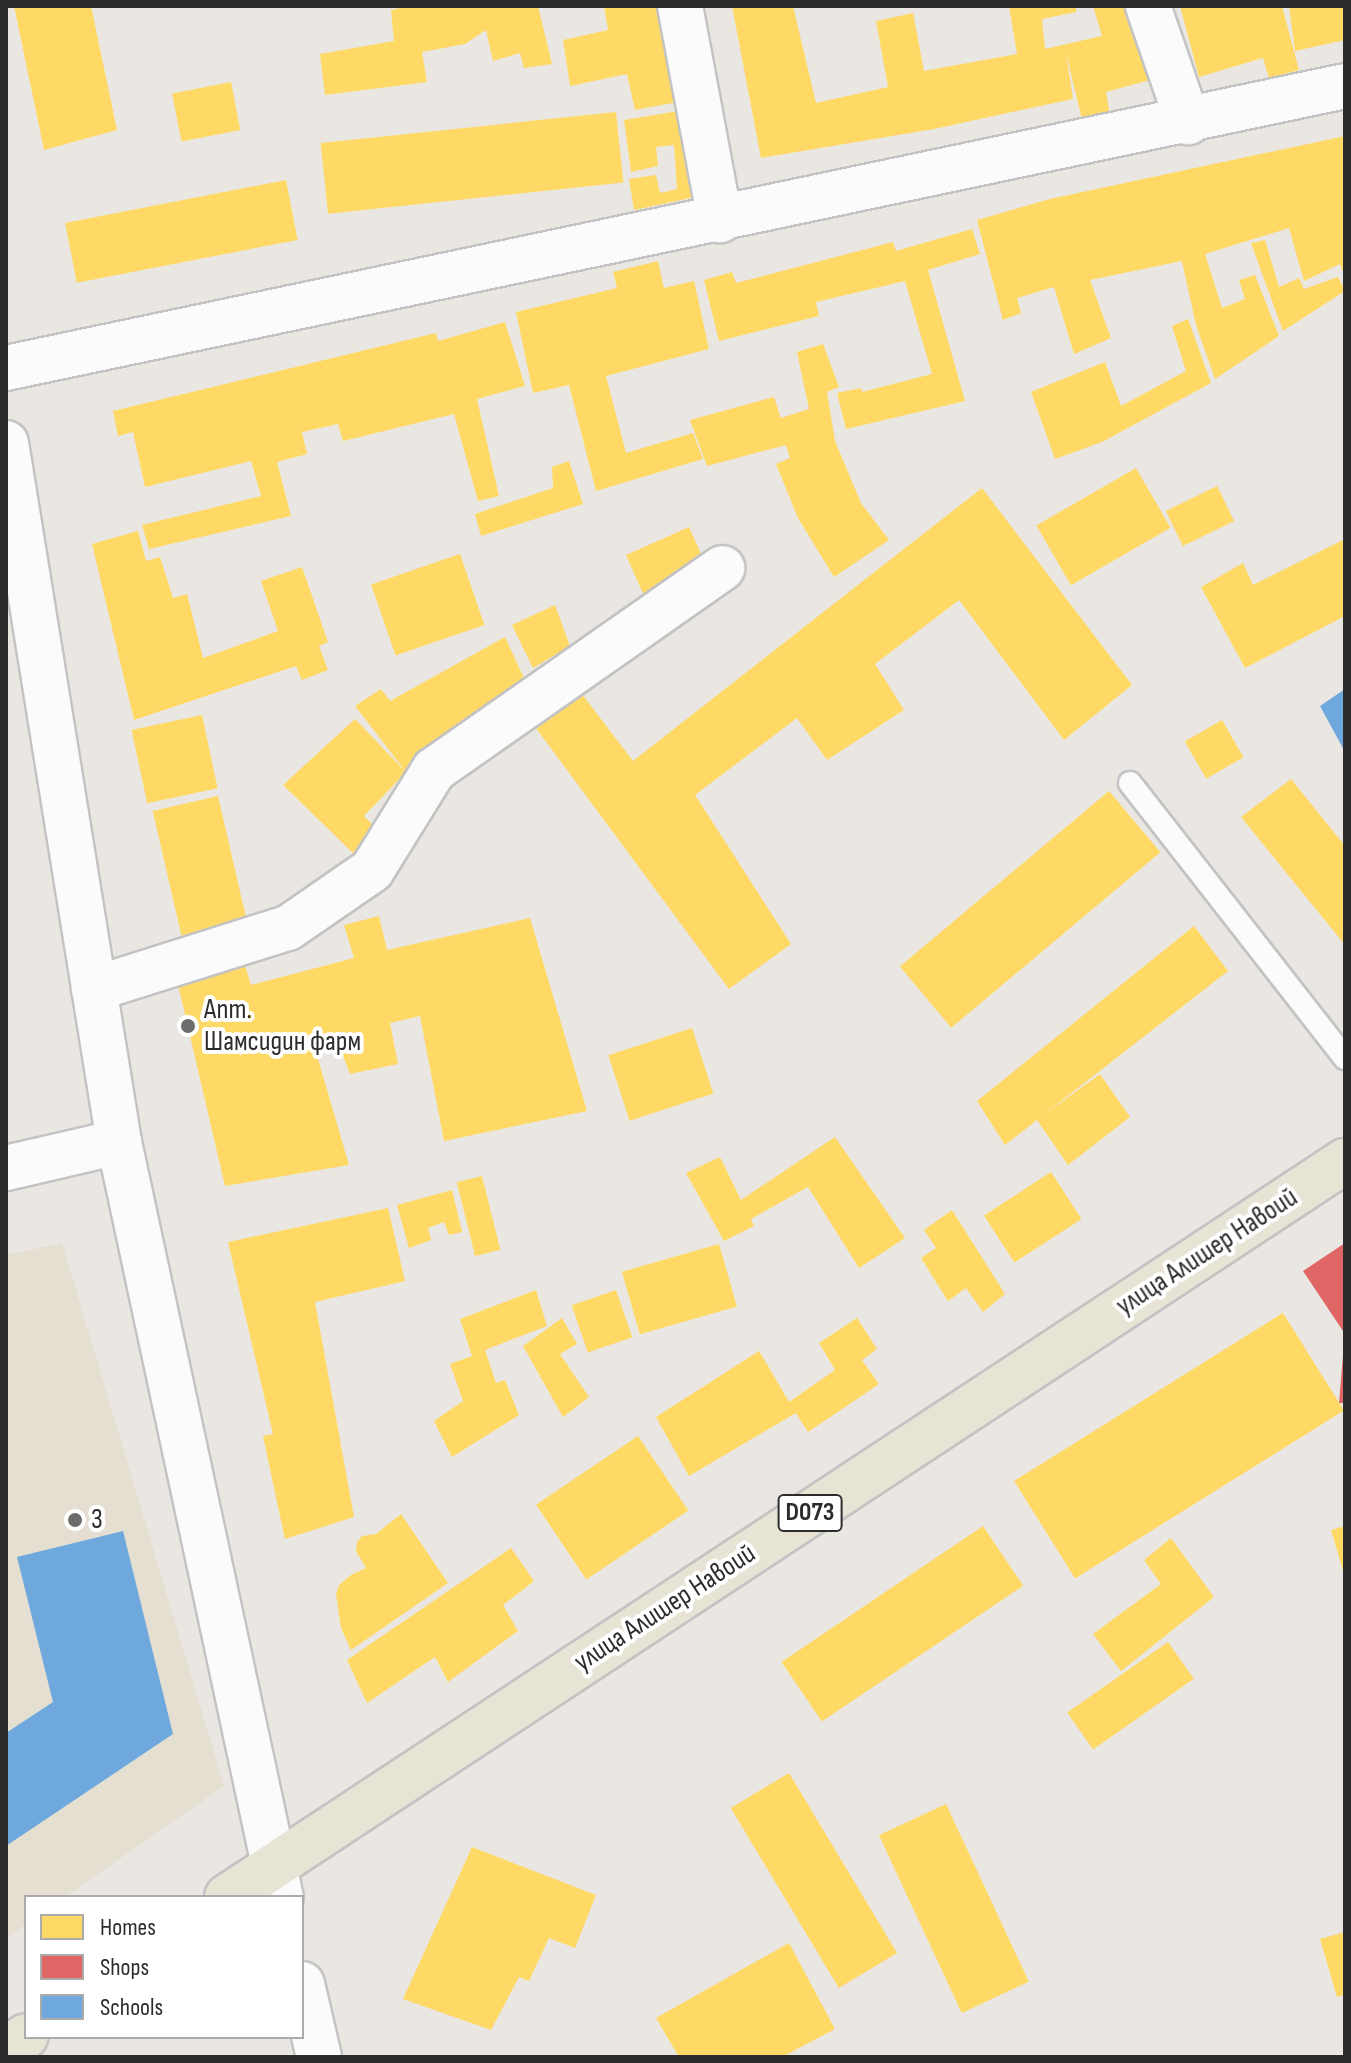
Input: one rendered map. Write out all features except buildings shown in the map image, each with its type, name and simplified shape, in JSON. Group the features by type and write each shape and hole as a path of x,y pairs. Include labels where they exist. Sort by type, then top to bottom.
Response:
{"main road":[{"name":"улица Алишер Навоий","path":"233,1895 278,1881 1345,1161"},
{"path":"6,2050 24,2037"}],"street":[{"path":"680,6 720,220"},
{"path":"1148,6 1188,122"},
{"path":"6,368 1188,122 1345,86"},
{"path":"6,443 119,1142 278,1881"},
{"path":"94,989 288,928 372,870 434,770 722,568"},
{"path":"6,1168 119,1142"},
{"path":"304,1993 319,2057"}],"lane":[{"path":"1130,783 1345,1058"}],"shaded area":[{"name":"3","path":"62,1243 224,1786 68,1895 24,1895 24,1925 6,1938 6,1255"}],"place":[{"name":"Апт. Шамсидин фарм","path":"188,1026"},
{"name":"3","path":"75,1520"}]}
